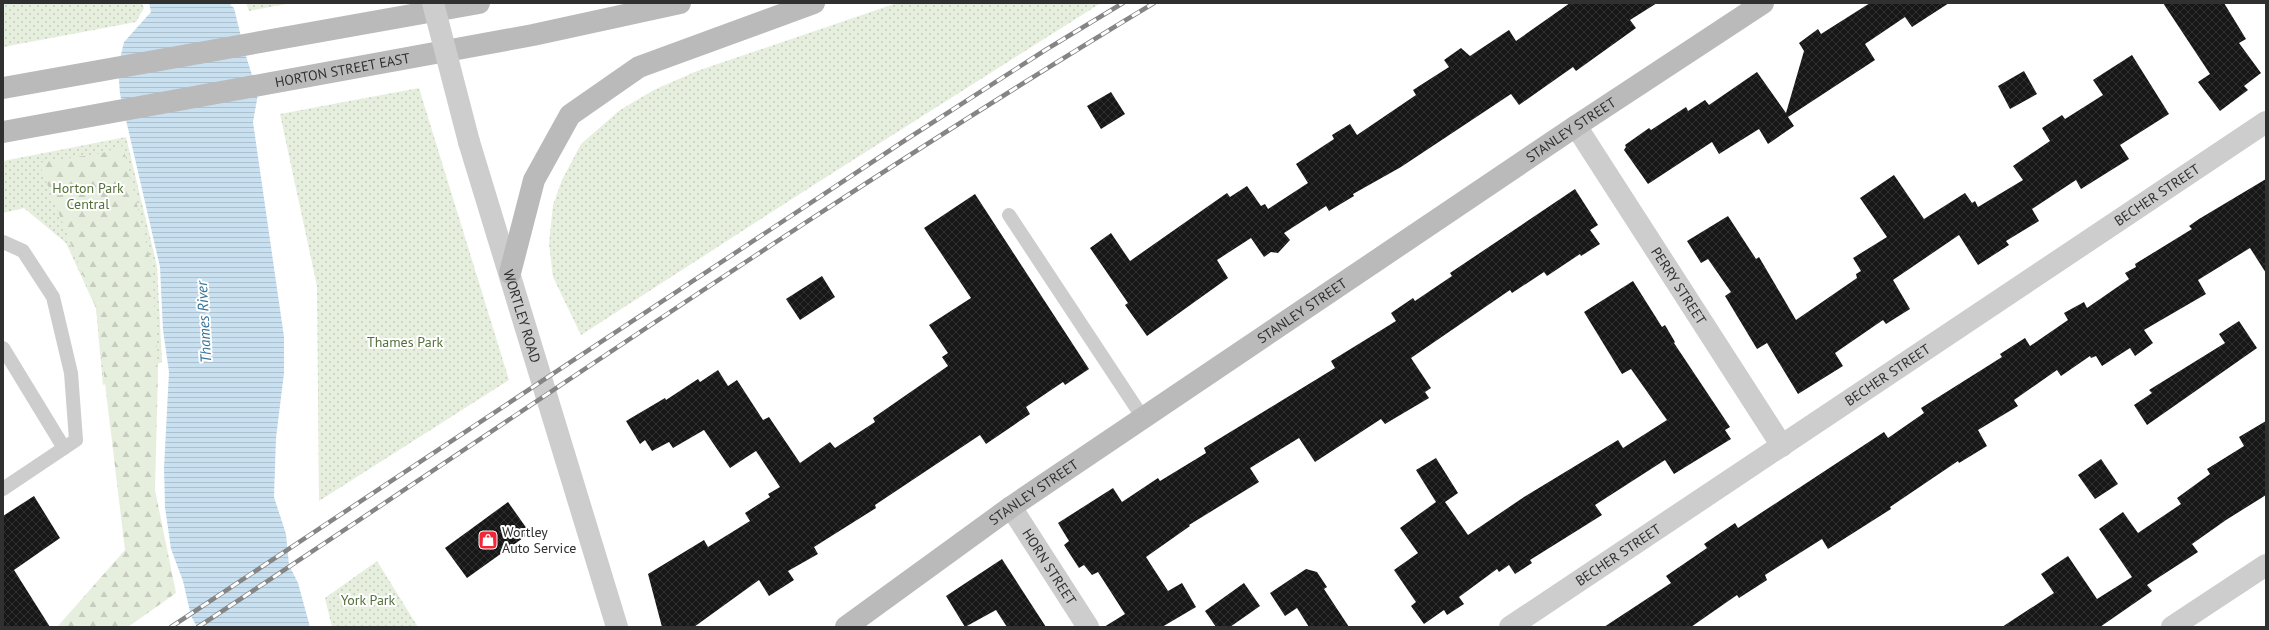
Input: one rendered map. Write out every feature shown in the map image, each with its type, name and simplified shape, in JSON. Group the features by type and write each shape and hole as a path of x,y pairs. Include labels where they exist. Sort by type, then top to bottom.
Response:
{"main road":[{"path":"3,88 62,76 309,34 479,3"},
{"name":"HORTON STREET EAST","path":"3,132 533,35 680,3"},
{"path":"510,273 534,180 570,115 639,67 814,3"},
{"name":"STANLEY STREET","path":"846,627 1011,507 1576,126 1763,3"}],"street":[{"name":"WORTLEY ROAD","path":"433,3 469,142 617,627"},
{"name":"BECHER STREET","path":"1510,627 2266,122"},
{"name":"PERRY STREET","path":"1576,126 1782,446"},
{"name":"HORN STREET","path":"1011,507 1088,627"},
{"path":"2172,627 2266,565"}],"lane":[{"path":"1009,215 1143,418"},
{"path":"3,242 23,251 53,297 71,373 76,440 5,484"},
{"path":"3,348 64,448"}],"green space":[{"path":"3,3 142,3 144,8 136,22 3,47"},
{"path":"246,3 291,3 249,11"},
{"path":"897,3 1101,3 581,335 553,277 549,244 553,205 562,180 581,144 620,110 654,90 697,71"},
{"name":"Thames Park","path":"419,88 509,380 319,501 317,286 280,114"},
{"name":"Horton Park Central","path":"126,137 157,266 162,362 103,385 96,308 66,243 24,208 3,213 3,161"},
{"path":"123,146 152,267 158,373 155,490 176,593 128,627 57,627 125,550 96,308 39,163 102,153"},
{"name":"York Park","path":"377,561 418,627 332,627 325,598"}],"water":[{"name":"Thames River","path":"149,3 234,3 230,5 234,8 245,53 258,94 253,122 284,337 284,373 276,438 274,497 286,534 289,565 298,583 310,627 197,627 191,616 183,581 171,549 165,507 164,468 169,372 163,330 160,267 120,94 118,67 124,42 151,12"}],"building":[{"path":"1570,3 1657,3 1630,20 1636,28 1576,71 1573,67 1519,105 1511,94 1401,167 1353,194 1354,196 1329,211 1326,206 1284,233 1290,240 1278,253 1271,252 1264,257 1251,238 1217,260 1228,278 1147,336 1125,305 1128,303 1090,248 1111,233 1130,261 1227,193 1230,197 1247,186 1261,206 1265,204 1268,209 1308,183 1296,164 1334,139 1332,135 1350,124 1357,135 1416,95 1413,90 1449,67 1444,60 1461,48 1470,56 1509,30 1516,41"},
{"path":"1870,3 1949,3 1912,27 1905,17 1865,44 1875,60 1788,117 1794,126 1768,144 1759,129 1719,154 1712,142 1648,184 1624,150 1626,147 1625,145 1649,128 1651,130 1686,107 1688,111 1705,100 1709,105 1757,72 1786,113 1804,51 1799,43 1818,29 1821,34"},
{"path":"2163,3 2224,3 2246,39 2239,43 2261,73 2244,86 2248,90 2220,111 2198,82 2210,74"},
{"path":"2132,55 2169,114 2120,145 2129,159 2081,189 2076,180 2032,209 2039,221 2006,241 2009,245 1978,265 1959,235 1893,280 1910,309 1886,324 1883,320 1835,353 1843,366 1798,394 1767,343 1757,349 1725,296 1731,292 1708,259 1701,263 1687,241 1728,216 1756,259 1759,257 1796,320 1857,278 1856,274 1861,271 1853,258 1887,237 1860,198 1894,175 1924,219 1965,193 1972,203 1975,201 1978,207 2023,180 2013,166 2050,141 2042,128 2062,115 2065,119 2103,95 2093,80"},
{"path":"2024,71 2037,94 2010,109 1998,86"},
{"path":"1111,92 1125,114 1101,129 1087,106"},
{"path":"2266,179 2266,273 2250,248 2198,280 2206,294 2144,330 2153,343 2135,356 2130,348 2102,366 2096,356 2091,358 2090,356 2061,376 2057,370 2014,400 2018,406 1978,430 1987,446 1959,463 1958,461 1890,507 1891,509 1828,549 1822,539 1765,575 1767,580 1739,598 1737,595 1691,627 1604,627 1671,583 1666,576 1707,548 1704,544 1735,523 1738,528 1884,432 1888,438 1924,413 1921,408 2002,357 2000,354 2025,338 2030,346 2068,320 2064,313 2084,302 2087,308 2129,279 2125,273 2136,267 2135,264 2192,229 2189,226 2199,219"},
{"path":"1575,189 1598,225 1590,230 1600,244 1581,256 1580,254 1547,276 1544,272 1512,293 1510,290 1411,358 1431,388 1425,392 1429,398 1385,424 1381,419 1315,462 1299,438 1250,468 1259,482 1189,525 1190,526 1146,557 1168,591 1182,583 1196,607 1162,627 1104,627 1125,614 1098,572 1092,575 1084,565 1079,568 1064,545 1069,541 1058,523 1113,488 1122,502 1158,478 1160,481 1206,453 1204,448 1335,368 1331,361 1396,321 1391,313 1413,298 1415,301 1452,276 1450,273"},
{"path":"975,194 1089,369 1065,385 1063,382 1026,407 1030,414 986,444 980,435 875,505 876,508 814,547 818,554 788,571 794,580 769,596 759,580 694,627 662,627 648,574 704,540 708,547 750,521 745,513 770,497 768,494 780,487 756,451 730,468 704,430 673,448 669,442 652,451 645,440 640,444 626,421 665,398 666,400 698,379 700,382 718,370 728,386 737,380 763,420 769,417 800,463 830,442 835,448 875,422 873,418 948,366 942,357 948,353 929,325 971,298 924,228"},
{"path":"822,276 835,297 800,320 786,299"},
{"path":"1633,281 1662,327 1665,325 1675,342 1674,343 1730,427 1725,430 1731,439 1674,474 1665,460 1595,505 1602,515 1530,560 1532,563 1515,574 1509,565 1499,572 1497,569 1459,597 1464,604 1447,615 1444,610 1424,624 1411,606 1416,602 1394,570 1418,553 1400,528 1436,502 1416,470 1436,458 1458,493 1445,502 1468,535 1524,497 1618,440 1623,448 1667,420 1631,369 1622,374 1584,312"},
{"path":"2239,321 2257,348 2147,425 2134,405 2152,393 2149,390 2225,343 2219,334"},
{"path":"2266,421 2266,495 2226,520 2192,544 2198,552 2147,585 2152,591 2100,627 2002,627 2054,593 2041,574 2068,556 2097,599 2132,577 2099,529 2123,512 2138,533 2181,504 2177,498 2210,474 2207,469 2244,446 2239,437"},
{"path":"2101,459 2118,484 2095,499 2078,475"},
{"path":"34,496 60,538 14,570 50,627 3,627 3,516"},
{"name":"Wortley Auto Service","path":"508,502 530,533 467,578 445,548"},
{"path":"1002,559 1046,627 1007,627 996,610 965,627 946,596"},
{"path":"1306,569 1317,572 1327,587 1324,589 1349,627 1309,627 1297,608 1285,616 1270,593"},
{"path":"1244,583 1260,606 1230,627 1216,627 1205,611"}],"railway":[{"path":"171,627 907,139 1047,49 1123,3"},
{"path":"198,627 792,231 1032,78 1154,3"}],"place":[{"name":"Wortley Auto Service","path":"488,540"}]}
